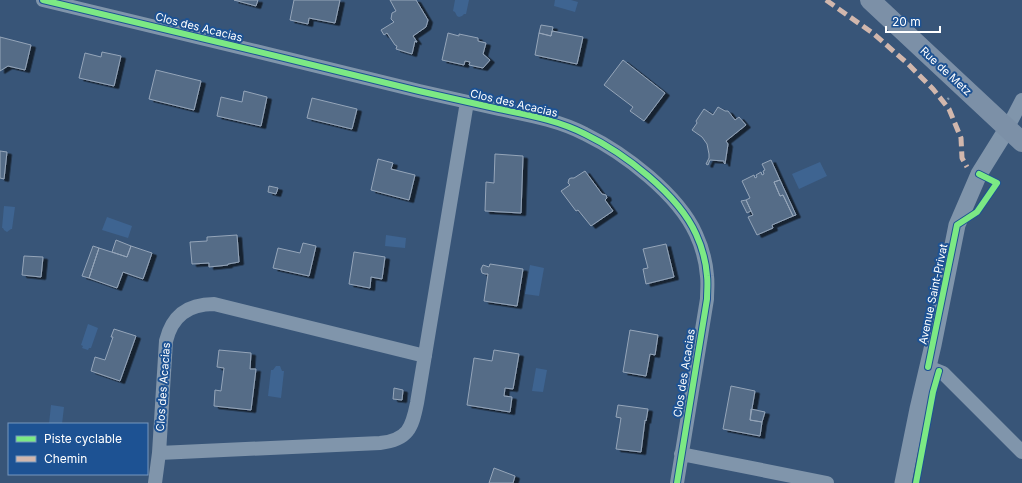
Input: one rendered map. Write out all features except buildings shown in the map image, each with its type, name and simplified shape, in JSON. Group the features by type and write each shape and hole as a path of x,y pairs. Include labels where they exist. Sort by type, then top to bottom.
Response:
{"main road":[{"name":"Rue de Metz","path":"870,0 1022,142"}],"street":[{"name":"Clos des Acacias","path":"43,0 467,102 547,119 586,134 638,167 670,197 685,215 696,234 704,254 707,276 707,299 677,483"},
{"path":"1007,129 1022,100"},
{"name":"Clos des Acacias","path":"159,453 380,443 390,442 405,434 414,419 418,403 467,102"},
{"name":"Avenue Saint-Privat","path":"903,483 957,225 978,174 1007,129"},
{"name":"Clos des Acacias","path":"155,483 159,453 166,341 171,327 176,319 190,309 205,304 214,304 425,356"},
{"path":"928,367 943,372 1022,452"},
{"path":"681,454 827,483"}],"water":[{"path":"455,0 469,0 466,14 459,17 453,11"},
{"path":"555,0 571,0 578,2 575,12 554,6"},
{"path":"820,162 827,176 799,189 792,174"},
{"path":"4,206 15,207 12,229 7,232 2,228"},
{"path":"107,217 132,226 128,238 102,230"},
{"path":"386,235 406,238 405,248 385,246"},
{"path":"530,265 544,268 539,296 525,294"},
{"path":"88,324 98,328 91,348 88,350 82,348 83,346 81,345"},
{"path":"276,366 280,366 282,371 284,371 281,398 268,396 271,370 273,370"},
{"path":"536,368 547,370 543,392 532,391"},
{"path":"51,405 64,407 62,423 49,423"}],"marked path":[{"path":"826,0 874,34 908,64 933,89 949,109 961,138 962,158 967,167"}],"cycle path":[{"path":"43,0 419,91 543,118 575,129 600,142 633,163 677,204 688,219 696,234 705,260 707,299 677,483"},
{"path":"928,367 957,225 977,212 997,183 979,174"},
{"path":"916,483 933,392 939,371"}]}
